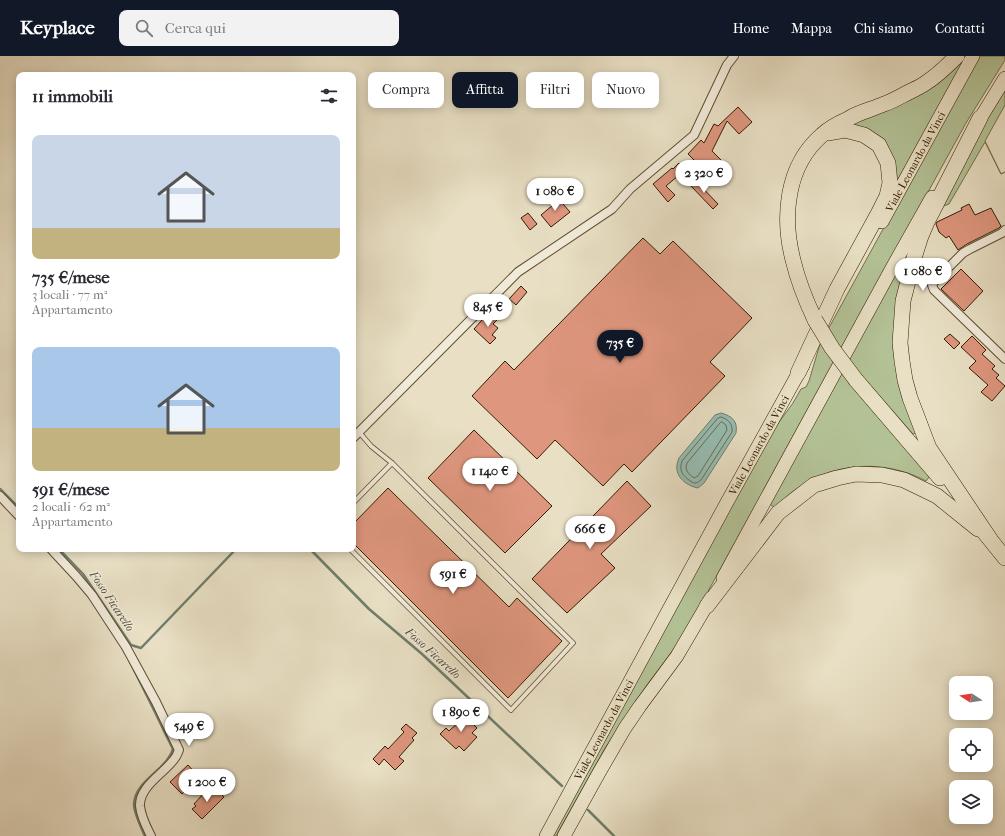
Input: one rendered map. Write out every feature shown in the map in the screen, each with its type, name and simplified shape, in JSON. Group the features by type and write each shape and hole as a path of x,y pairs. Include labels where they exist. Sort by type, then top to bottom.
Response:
{"highway":[{"path":"957,56 927,82 885,104 849,118 823,134 811,145 801,160 793,179 789,196 789,237 793,261 802,289 815,320 832,348 856,380 948,487 1005,558"},
{"path":"980,118 921,236 903,301 900,342 904,374 910,398 930,448 990,539"},
{"path":"798,373 836,289 882,207 887,196 890,183 888,163 879,146 874,142 864,135 845,130 823,134"},
{"path":"707,606 778,513 814,485 837,478 862,474 882,475 904,480 937,496 990,539"}],"main road":[{"name":"Viale Leonardo da Vinci","path":"546,836 718,518 973,56"},
{"name":"Viale Leonardo da Vinci","path":"564,836 618,739 677,656 707,606 940,182 1005,78"}],"street":[{"path":"356,435 518,272 612,209 630,189 694,135 727,65 734,56"},
{"path":"1005,230 963,254 953,262 932,285 934,290 1005,359"},
{"path":"0,496 16,513"},
{"path":"54,552 92,595 126,647 156,702 179,750 175,759 153,781 143,794 140,805 150,836"}],"lane":[{"path":"353,552 511,710 573,643 392,463 356,435"},
{"path":"356,500 392,463"}],"green space":[{"path":"960,56 966,56 893,189 893,165 847,122"},
{"path":"978,56 1005,56 1005,60 966,123 690,624 605,748 556,836 552,836 771,433 793,403 801,389 806,387 820,344"},
{"path":"1005,90 1005,105 985,141 1001,174 985,142 949,204 941,207 937,211 996,103"},
{"path":"908,251 899,299 920,432 913,434 863,377 930,476 926,481 906,473 886,468 866,466 846,468 826,473 807,482 790,493 775,508 770,504"}],"water":[{"path":"721,413 731,417 735,422 736,433 704,483 698,488 694,487 686,483 680,477 677,469 679,458 715,415"}],"building":[{"path":"738,107 752,122 739,134 727,121 712,151 727,166 714,180 688,154 701,140 704,143 714,124 718,126"},
{"path":"679,163 685,170 666,186 675,195 668,202 653,184"},
{"path":"695,180 718,204 713,209 690,185"},
{"path":"556,196 570,212 551,227 541,215 553,205 549,201"},
{"path":"969,204 975,215 991,208 1001,226 958,250 949,236 946,238 939,232 936,224 937,222 962,210 961,208"},
{"path":"528,213 537,224 530,230 521,218"},
{"path":"643,238 660,254 673,241 752,318 710,362 725,376 632,472 624,464 603,486 555,440 537,459 472,396 505,361 514,370"},
{"path":"961,269 983,291 964,311 941,289"},
{"path":"521,286 527,292 516,305 509,299"},
{"path":"490,311 498,319 493,324 498,328 492,335 496,338 490,344 474,329"},
{"path":"950,334 960,343 954,349 944,339"},
{"path":"972,336 986,350 982,354 995,366 992,369 999,375 996,378 1005,386 992,401 981,392 988,385 969,368 976,361 961,347"},
{"path":"474,430 552,506 505,553 428,478"},
{"path":"627,481 651,506 601,554 615,568 567,613 532,579"},
{"path":"388,488 509,607 517,598 562,641 508,698 356,546 356,521"},
{"path":"461,712 477,728 472,733 477,737 464,751 459,746 456,749 440,734 446,728 449,731 460,721 456,717"},
{"path":"406,724 417,733 412,738 414,740 399,757 404,761 395,770 384,759 379,765 373,759 385,746 388,749 404,732 401,729"},
{"path":"188,765 199,777 182,794 170,782"},
{"path":"214,787 224,797 202,819 192,809 196,806 194,804 203,794 205,797"}],"waterway":[{"name":"Fosso Ficarello","path":"0,489 16,505"},
{"name":"Fosso Ficarello","path":"62,552 83,574 131,645 141,648 233,552"},
{"name":"Fosso Ficarello","path":"313,552 369,609 422,654 562,786"},
{"path":"130,662 173,749 165,763 143,784 135,797 135,812 145,836"},
{"name":"Fosso Ficarello","path":"588,810 614,836"}]}
